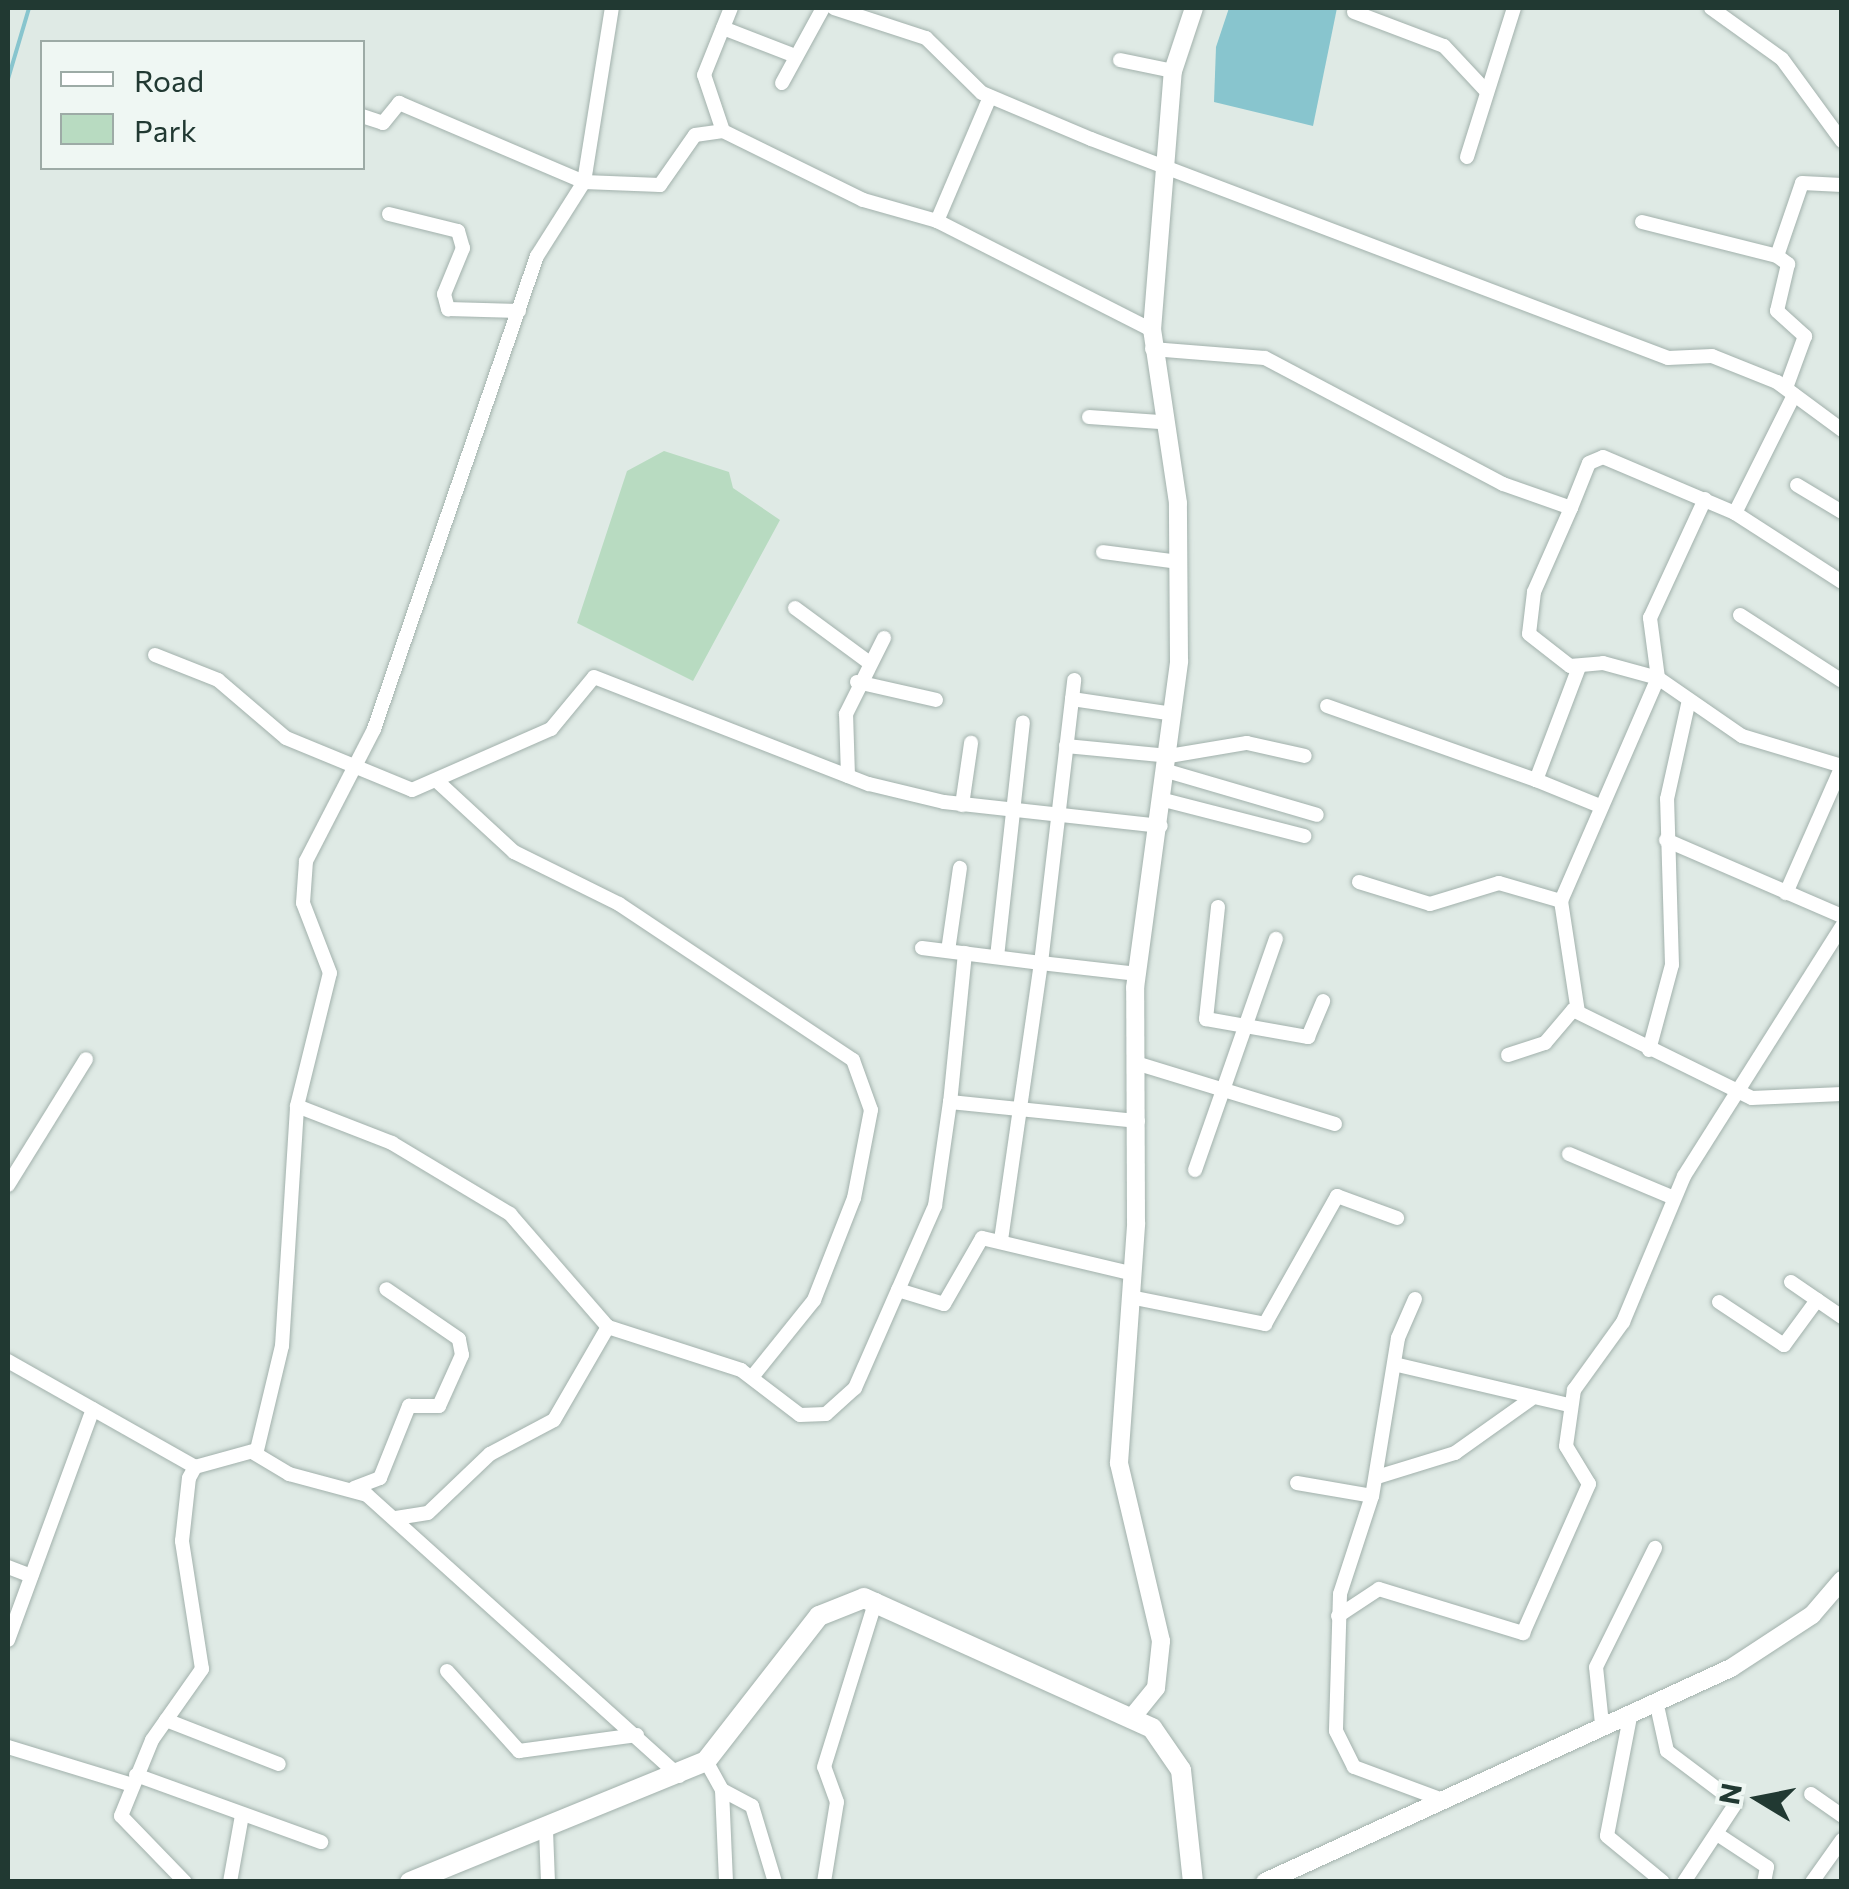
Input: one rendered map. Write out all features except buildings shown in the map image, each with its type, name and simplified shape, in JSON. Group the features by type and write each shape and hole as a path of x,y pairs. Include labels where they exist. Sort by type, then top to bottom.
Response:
{"main road":[{"path":"410,1882 679,1776 706,1761 819,1616 850,1600 876,1600 1134,1715 1161,1736 1180,1770 1193,1882"}],"street":[{"path":"254,1453 284,1328 297,1106 330,973 304,904 304,872 356,769 536,256 584,182 612,8"},
{"path":"723,132 704,75 731,8"},
{"path":"782,83 790,54 824,8"},
{"path":"834,8 926,38 990,97 1566,322 1668,358 1712,356 1790,392 1842,430"},
{"path":"1134,1715 1156,1688 1161,1641 1119,1464 1138,1121 1137,974 1174,714 1179,562 1152,339 1170,169 1173,71 1194,8"},
{"path":"1467,157 1514,8"},
{"path":"1712,8 1782,60 1842,141"},
{"path":"1354,12 1444,46 1488,92"},
{"path":"723,28 790,54"},
{"path":"1120,60 1173,71"},
{"path":"937,222 990,97"},
{"path":"365,117 384,123 398,102 584,182 660,186 695,135 723,132 862,200 937,222 1152,339 1264,358 1503,484 1571,508"},
{"path":"1777,256 1802,184 1842,186"},
{"path":"389,214 458,232 464,248 442,304 448,309 519,311"},
{"path":"1642,222 1777,256 1788,264 1777,312 1805,336 1790,392 1735,512"},
{"path":"1089,418 1160,422"},
{"path":"1786,893 1842,766 1742,736 1658,678 1603,663 1580,667 1534,640 1526,617 1589,463 1603,457 1735,512 1842,582"},
{"path":"1797,486 1842,512"},
{"path":"1578,1012 1561,900 1658,678 1661,651 1650,618 1704,499"},
{"path":"1103,552 1179,562"},
{"path":"795,608 867,662"},
{"path":"1740,615 1842,682"},
{"path":"848,776 846,714 867,662 884,638"},
{"path":"156,655 218,680 286,738 412,790 551,728 594,677 848,776 962,804 1161,826"},
{"path":"1536,780 1580,667"},
{"path":"1001,1240 1022,1110 1074,680"},
{"path":"857,682 936,700"},
{"path":"1072,699 1174,714"},
{"path":"1649,1050 1672,965 1666,840 1672,753 1689,700"},
{"path":"1327,706 1600,806"},
{"path":"998,957 1023,722"},
{"path":"962,804 971,743"},
{"path":"1168,763 1247,743 1305,756"},
{"path":"1066,746 1168,763 1317,815"},
{"path":"437,781 514,852 618,904 854,1060 871,1110 854,1198 814,1300 753,1376"},
{"path":"1164,800 1304,836"},
{"path":"1666,840 1842,916"},
{"path":"948,951 960,868"},
{"path":"1359,882 1430,904 1499,883 1561,900"},
{"path":"1218,907 1203,1014 1308,1036 1322,1002"},
{"path":"1338,1616 1379,1589 1519,1636 1589,1484 1566,1446 1569,1405 1623,1322 1672,1198 1741,1094 1842,926"},
{"path":"1196,1170 1276,939"},
{"path":"922,948 1137,974"},
{"path":"297,1106 392,1143 510,1214 608,1326 753,1376 786,1411 826,1414 841,1405 935,1206 966,954"},
{"path":"1508,1055 1545,1042 1566,1012 1578,1012 1741,1094 1842,1094"},
{"path":"8,1185 86,1059"},
{"path":"1139,1064 1226,1084 1335,1124"},
{"path":"950,1102 1138,1121"},
{"path":"1569,1154 1672,1198"},
{"path":"1130,1297 1265,1324 1336,1196 1397,1218"},
{"path":"898,1290 944,1304 975,1242 1001,1240 1130,1273"},
{"path":"1791,1282 1841,1316"},
{"path":"354,1488 380,1478 409,1406 439,1406 462,1354 459,1339 386,1288"},
{"path":"1415,1299 1377,1477 1338,1616 1336,1730 1345,1756 1375,1778 1440,1799"},
{"path":"1719,1302 1784,1345 1817,1300"},
{"path":"396,1518 428,1514 490,1454 554,1420 608,1326"},
{"path":"8,1361 195,1467 254,1453 289,1474 354,1488 396,1518 679,1776"},
{"path":"1398,1365 1569,1405"},
{"path":"1377,1477 1455,1452 1532,1399"},
{"path":"8,1640 93,1410"},
{"path":"184,1882 124,1823 134,1780 166,1720 202,1669 182,1541 195,1467"},
{"path":"1296,1483 1372,1496"},
{"path":"1602,1724 1596,1666 1655,1548"},
{"path":"8,1567 31,1576"},
{"path":"1265,1882 1656,1701 1778,1640 1842,1580"},
{"path":"824,1882 837,1802 824,1766 876,1600"},
{"path":"447,1671 519,1751 637,1735"},
{"path":"1656,1701 1668,1751 1736,1803 1684,1882"},
{"path":"1631,1712 1607,1836 1663,1882"},
{"path":"166,1720 279,1764"},
{"path":"8,1748 134,1780 321,1842"},
{"path":"706,1761 722,1790 726,1882"},
{"path":"722,1790 752,1806 775,1882"},
{"path":"1811,1794 1842,1816"},
{"path":"230,1882 242,1815"},
{"path":"546,1830 548,1882"},
{"path":"1717,1834 1768,1868 1764,1882"},
{"path":"1812,1882 1842,1840"}],"green space":[{"path":"664,451 729,472 733,488 780,520 693,681 577,623 627,471"}],"water":[{"path":"1229,8 1337,8 1313,126 1214,102 1216,47"}],"waterway":[{"path":"8,79 29,8"}]}
